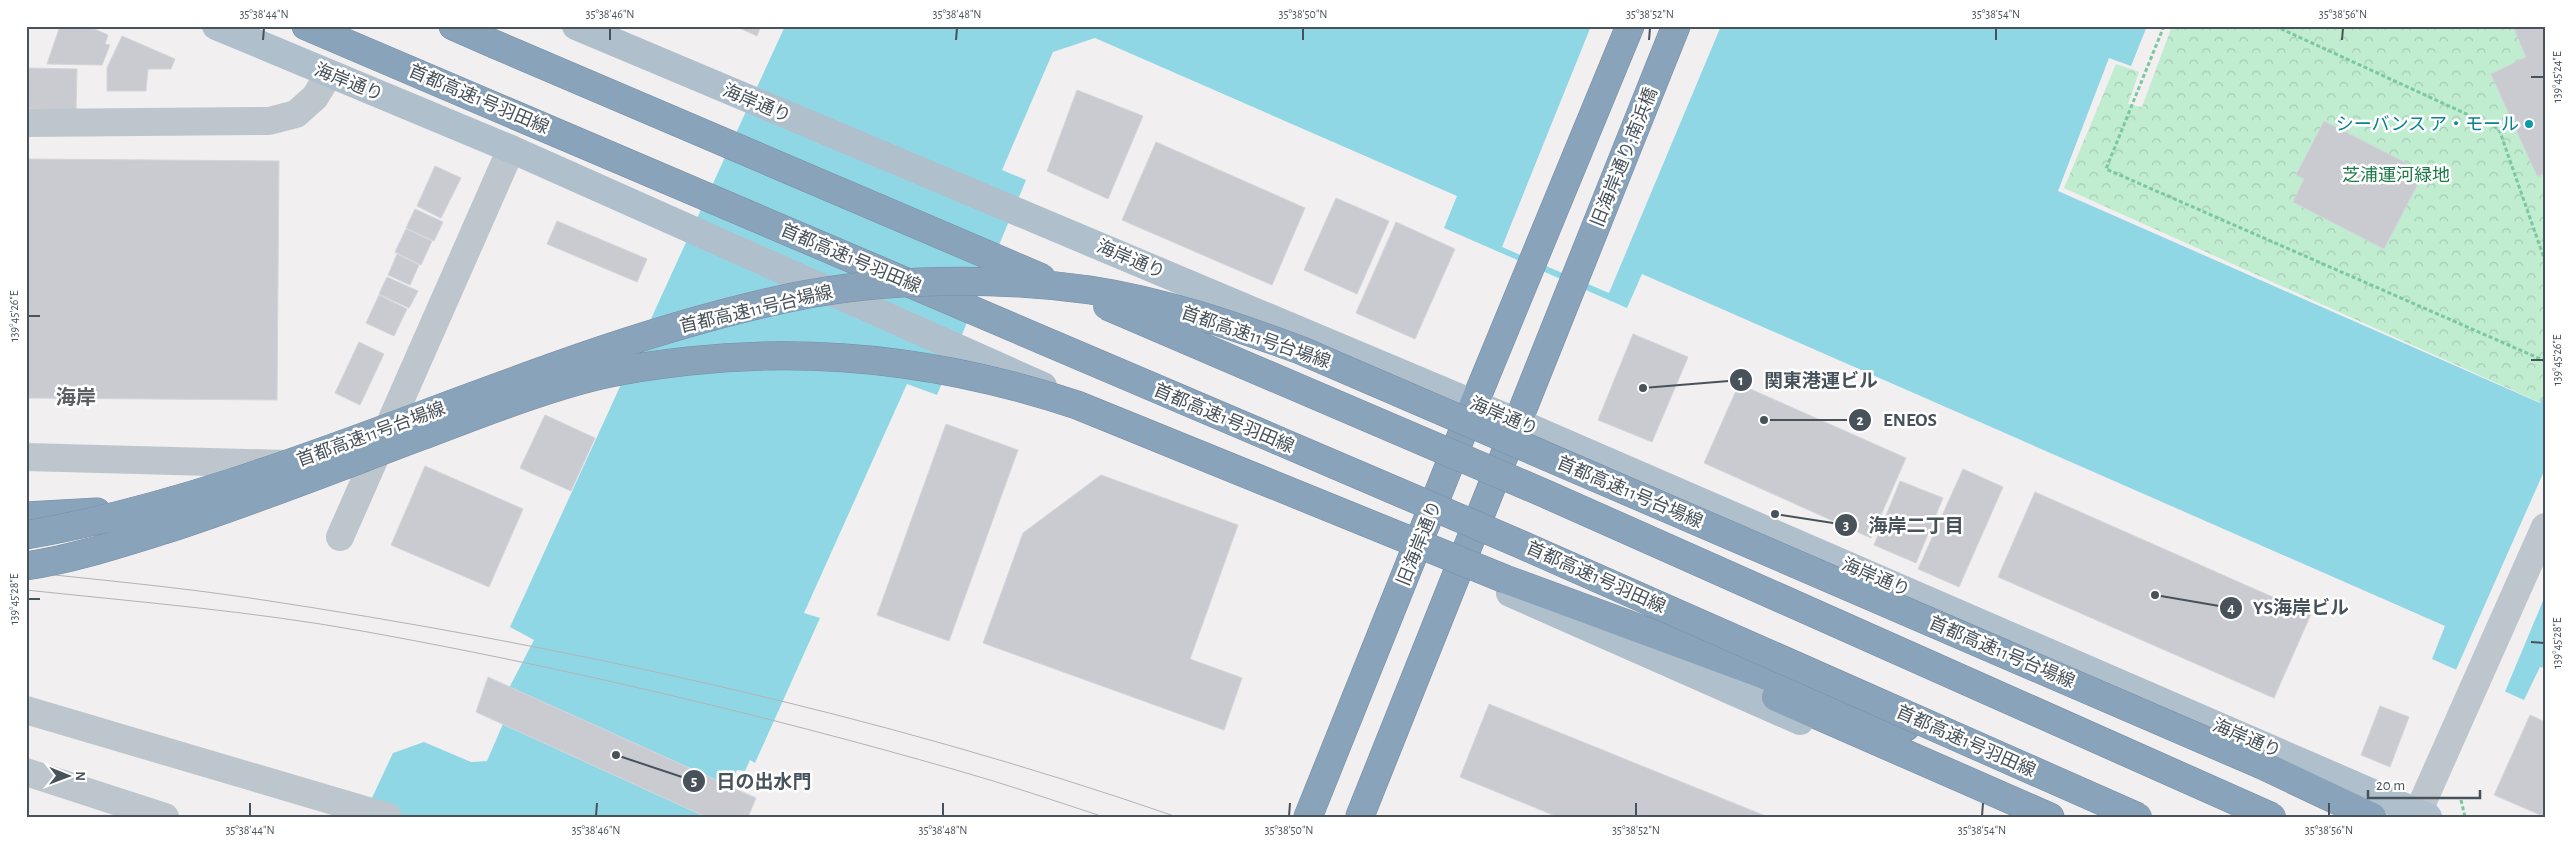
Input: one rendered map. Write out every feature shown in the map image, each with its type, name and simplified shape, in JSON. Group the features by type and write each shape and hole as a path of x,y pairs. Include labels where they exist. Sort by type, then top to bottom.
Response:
{"highway":[{"name":"首都高速1号羽田線","path":"306,26 1520,544 2138,817"},
{"path":"452,26 1536,490 2272,817"},
{"name":"旧海岸通り","path":"1308,817 1474,404 1630,26"},
{"name":"旧海岸通り;南浜橋","path":"1517,422 1676,26"},
{"name":"首都高速11号台場線","path":"26,535 151,508 223,488 545,370 648,335 796,296 872,286 952,282 1022,283 1092,290 1164,306 1229,324 1300,350 2262,764 2372,817"},
{"name":"首都高速11号台場線","path":"26,566 111,546 205,516 516,400 583,379 648,365 722,357 788,354 845,356 942,368 1032,390 1078,405 1505,579"},
{"path":"1360,816 1517,422"},
{"path":"26,516 151,508"},
{"path":"1505,579 2083,792"},
{"path":"1505,579 2050,817"}],"main road":[{"name":"海岸通り","path":"216,26 511,148 1415,552 2019,817"},
{"name":"海岸通り","path":"576,26 1517,422 2420,815"}],"street":[{"path":"26,123 269,121 296,114 315,97 329,74"},
{"path":"340,537 372,468 511,148"},
{"path":"26,457 231,461 372,468"},
{"path":"2420,815 2545,527"},
{"path":"26,710 304,790 388,817"},
{"path":"26,772 165,817"}],"path":[{"path":"2164,26 2106,169 2545,361"},
{"path":"2275,26 2499,129 2545,261"}],"green space":[{"name":"芝浦運河緑地","path":"2172,26 2545,26 2545,392 2541,403 2064,188 2116,64 2139,72 2128,104 2142,107"}],"water":[{"path":"785,26 2147,26 2131,66 2109,58 2058,191 2540,403 2545,393 2545,668 2540,667 2524,700 2432,659 2445,626 1642,274 1627,308 1444,228 1457,196 1095,38 1053,52 1002,170 1026,180 937,395 907,384 804,613 820,618 755,763 750,760 745,771 737,770 715,817 363,817 393,753 424,742 471,762 487,761 515,696 507,692 534,640 510,627"}],"pier":[{"path":"1591,26 1721,26 1609,293 1502,247"},
{"path":"2545,469 2545,596 2504,694 2455,672"}],"building":[{"path":"60,26 88,26 108,35 105,44 110,45 102,65 47,64"},
{"path":"735,26 761,26 757,36"},
{"name":"シーバンス ア・モール","path":"2513,26 2545,26 2545,174 2537,176 2491,74 2526,57"},
{"path":"122,36 175,59 171,69 148,69 146,91 107,91 107,68"},
{"path":"26,68 77,69 76,110 26,109"},
{"path":"1077,90 1143,116 1108,199 1047,171"},
{"path":"2324,121 2424,172 2384,249 2293,202 2304,179 2296,175"},
{"path":"1156,142 1305,208 1272,285 1122,220"},
{"path":"26,159 279,161 277,400 26,398"},
{"path":"435,166 461,178 441,218 417,206"},
{"path":"1336,198 1389,221 1357,294 1304,270"},
{"path":"415,209 443,222 434,241 406,228"},
{"path":"557,221 647,259 637,282 547,244"},
{"path":"1396,222 1455,249 1415,339 1356,313"},
{"path":"406,229 432,241 421,265 395,252"},
{"path":"397,254 419,265 410,285 388,275"},
{"path":"387,277 418,291 409,308 379,294"},
{"path":"379,295 407,309 394,336 366,323"},
{"path":"1633,334 1688,357 1652,442 1598,420"},
{"path":"359,342 384,354 360,405 335,393"},
{"path":"1739,384 1906,458 1871,538 1704,463"},
{"path":"545,415 595,438 571,491 520,468"},
{"path":"946,424 1018,450 949,641 877,615"},
{"path":"425,466 523,509 489,587 391,545"},
{"path":"1963,469 2003,487 1959,587 1918,569"},
{"path":"1101,475 1238,525 1190,659 1242,678 1224,730 983,643 1023,533"},
{"path":"1900,481 1943,498 1916,563 1874,545"},
{"path":"2035,492 2311,614 2274,698 1998,577"},
{"path":"488,677 756,798 748,817 706,817 476,712"},
{"path":"1489,704 1768,817 1558,817 1460,777"},
{"path":"2380,706 2409,717 2390,767 2361,755"},
{"path":"2530,715 2545,722 2545,817 2494,795"}],"tram line":[{"path":"26,572 250,598 485,637 602,661 719,686 835,714 1064,780 1177,817"},
{"path":"26,590 320,624 512,660 661,693 883,749 975,775 1104,817"}],"place":[{"name":"シーバンス ア・モール","path":"2529,124"},
{"name":"関東港運ビル","path":"1643,388"},
{"name":"ENEOS","path":"1764,420"},
{"name":"海岸二丁目","path":"1775,514"},
{"name":"YS海岸ビル","path":"2155,595"},
{"name":"日の出水門","path":"616,755"}],"district":[{"name":"海岸","path":"76,397"}]}
